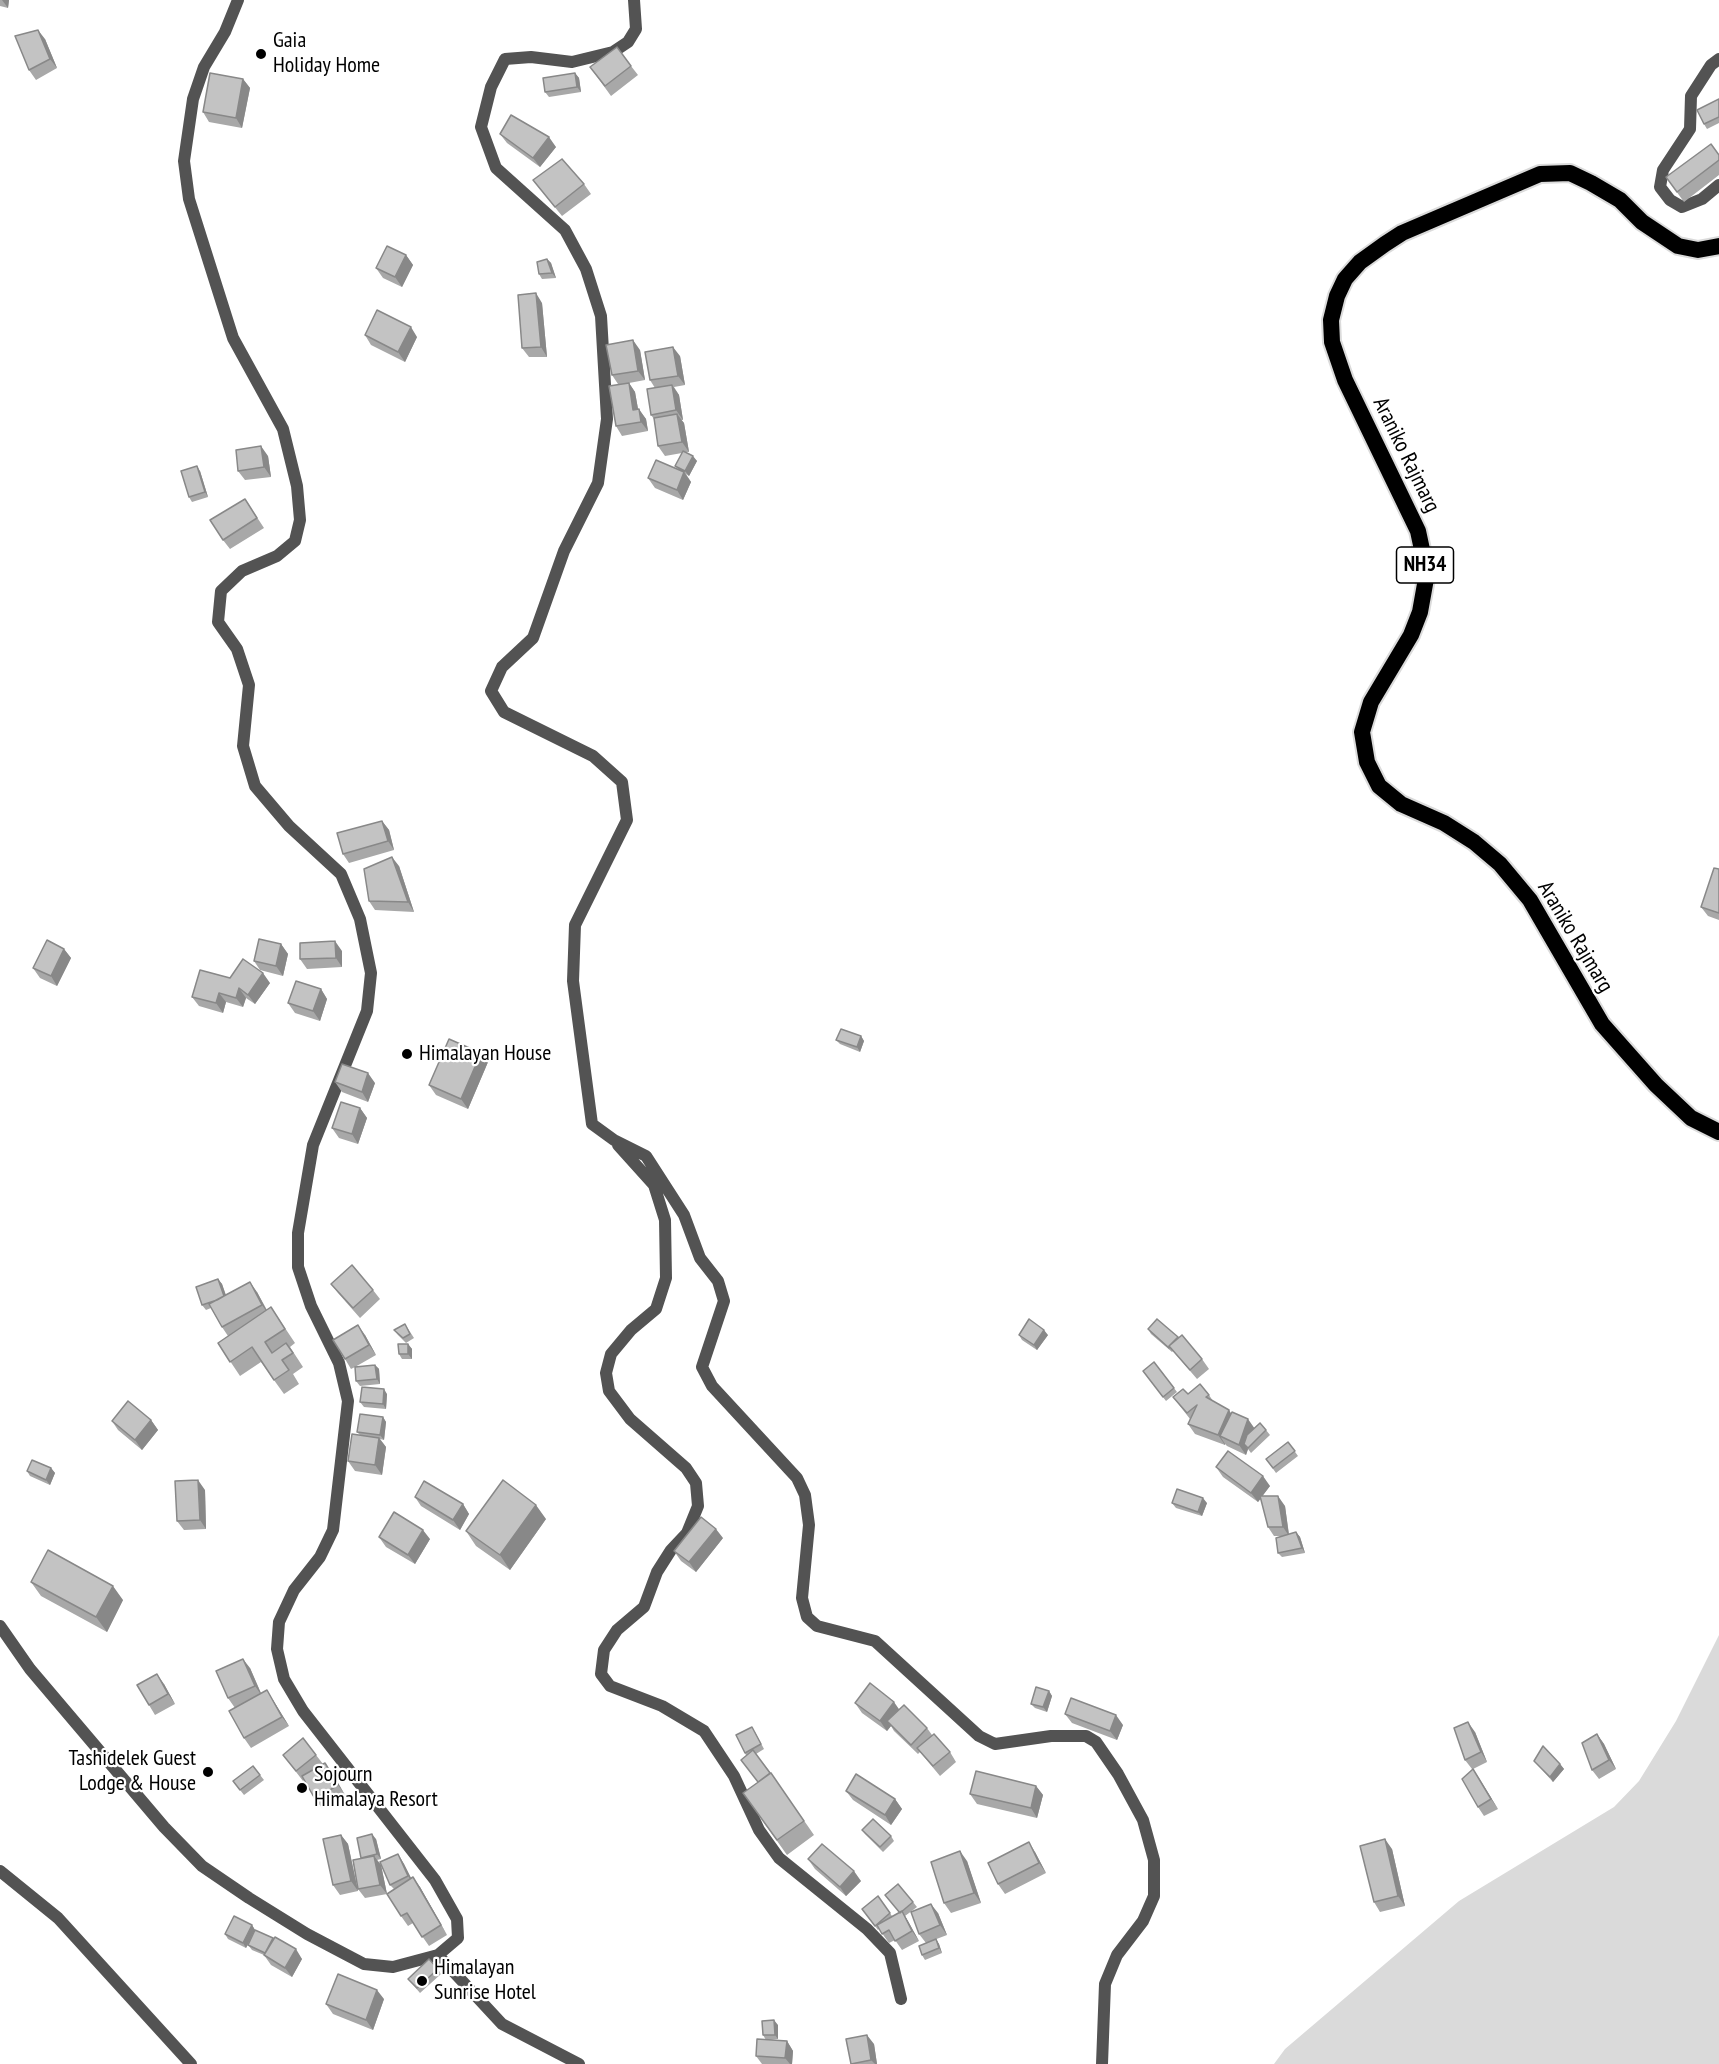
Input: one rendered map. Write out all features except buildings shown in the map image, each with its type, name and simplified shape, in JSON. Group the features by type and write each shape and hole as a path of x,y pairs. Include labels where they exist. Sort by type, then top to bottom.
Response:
{"highway":[{"name":"Araniko Rajmarg","path":"1719,246 1698,250 1677,246 1642,222 1620,200 1591,183 1570,173 1540,174 1402,233 1384,244 1360,262 1345,279 1337,296 1331,320 1332,342 1345,380 1418,531 1427,573 1420,612 1411,635 1371,702 1362,732 1367,762 1379,786 1401,804 1444,823 1474,842 1500,864 1530,900 1602,1024 1656,1085 1691,1118 1719,1132"}],"street":[{"path":"0,1626 30,1669 164,1827 202,1866 307,1934 364,1964 393,1967 438,1955 458,1938 457,1919 435,1880 303,1711 284,1679 278,1650 279,1622 284,1611 294,1590 320,1557 333,1530 348,1401 339,1363 311,1306 298,1268 298,1233 313,1146 367,1011 370,973 360,919 341,874 289,826 255,786 243,746 249,685 237,650 218,622 221,591 242,571 277,555 295,541 300,520 297,486 283,429 233,338 189,199 184,161 193,99 204,67 225,32 238,0"},
{"path":"634,0 636,29 628,42 613,52 572,62 531,57 505,59 490,87 481,127 496,168 565,230 586,269 601,316 607,419 598,483 564,551 533,638 502,667 491,691 504,712 593,756 622,782 627,820 575,925 574,936 573,981 592,1124 614,1140 646,1156 684,1215 700,1258 718,1281 724,1300 702,1367 712,1386 796,1478 805,1495 809,1525 802,1598 807,1617 817,1626 875,1641 980,1736 995,1744 1051,1736 1086,1736 1096,1742 1118,1774 1138,1810 1154,1860 1154,1896 1143,1921 1117,1955 1105,1984 1101,2064"},
{"path":"1719,59 1711,64 1691,96 1690,129 1664,170 1660,188 1670,200 1682,207 1702,199 1719,185"},
{"path":"614,1140 654,1185 666,1220 666,1278 656,1309 631,1330 611,1354 606,1373 609,1391 630,1419 686,1468 696,1483 698,1506 687,1533 671,1550 657,1572 644,1607 617,1630 604,1650 601,1674 610,1686 662,1706 704,1731 734,1776 759,1830 779,1858 867,1929 890,1953 901,1999"},
{"path":"0,1870 58,1918 191,2064"},
{"path":"438,1955 502,2024 579,2064"}],"shaded area":[{"path":"1719,1635 1719,2064 1274,2064 1285,2049 1459,1901 1614,1807 1639,1781 1676,1721"}],"place":[{"name":"Gaia Holiday Home","path":"261,54"},
{"name":"Himalayan House","path":"407,1054"},
{"name":"Tashidelek Guest Lodge & House","path":"208,1772"},
{"name":"Sojourn Himalaya Resort","path":"302,1788"},
{"name":"Himalayan Sunrise Hotel","path":"422,1981"}]}
